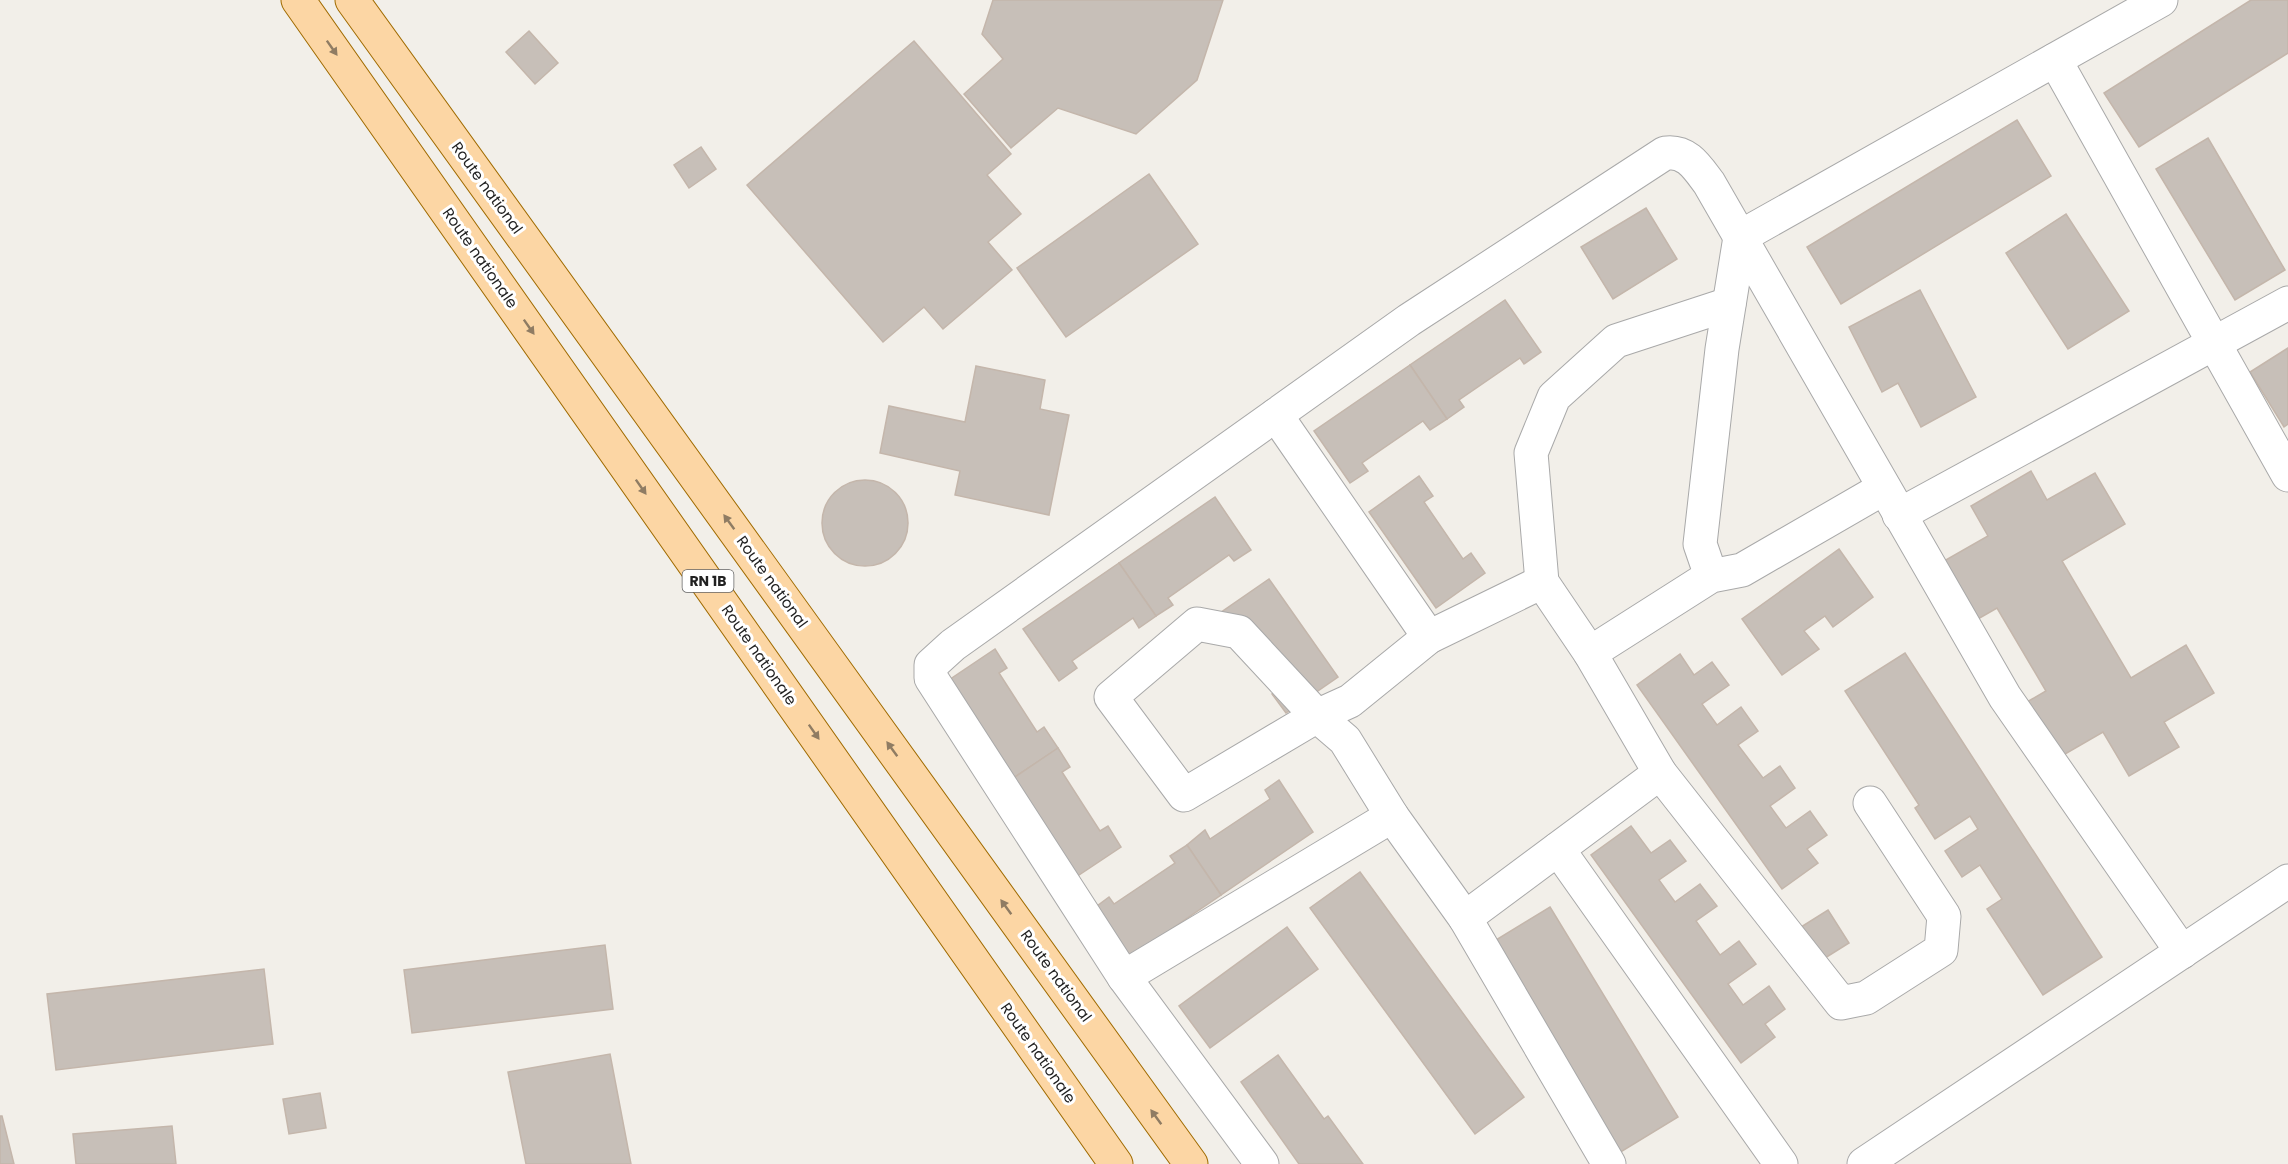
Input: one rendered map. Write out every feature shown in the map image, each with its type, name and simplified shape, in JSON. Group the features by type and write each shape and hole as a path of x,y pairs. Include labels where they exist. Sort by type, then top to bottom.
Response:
{"main road":[{"name":"Route nationale","path":"298,0 1116,1164"},
{"name":"Route national","path":"352,0 1191,1164"}],"street":[{"path":"1740,237 2161,0"},
{"path":"2055,60 2288,475"},
{"path":"1262,1164 1124,977 931,678 930,670 937,657 953,645 1409,320 1665,153 1682,154 1693,162 1709,183 2005,697 2182,952"},
{"path":"1711,576 1700,544 1729,304 1740,237"},
{"path":"1590,653 1711,576 1742,570 1892,502 2213,344 2288,303"},
{"path":"1729,304 1616,341 1554,397 1531,453 1542,582 1590,653 1660,773 1841,1003 1866,998 1941,950 1944,916 1870,803"},
{"path":"1276,415 1429,637"},
{"path":"1542,582 1429,637 1350,701 1317,716 1184,795 1111,697 1197,624 1239,632 1317,716 1345,740 1392,816 1465,918 1609,1164"},
{"path":"1465,918 1660,773"},
{"path":"1124,977 1392,816"},
{"path":"1558,849 1781,1164"},
{"path":"1864,1164 2288,881"}],"building":[{"path":"993,0 1223,0 1197,80 1136,134 1058,108 1011,148 964,94 1003,59 982,34"},
{"path":"2251,0 2288,0 2288,53 2139,147 2104,93"},
{"path":"529,31 558,63 535,84 506,52"},
{"path":"914,41 1011,154 987,175 1021,214 988,242 1012,270 943,329 924,307 883,342 747,185"},
{"path":"2017,120 2051,176 1841,304 1807,247"},
{"path":"2208,138 2285,270 2235,300 2156,169"},
{"path":"701,147 716,169 689,188 674,165"},
{"path":"1149,174 1198,244 1066,337 1017,268"},
{"path":"1646,208 1677,259 1613,299 1581,247"},
{"path":"2066,214 2129,311 2068,349 2006,253"},
{"path":"1920,290 1976,397 1921,427 1898,383 1882,392 1849,327"},
{"path":"1505,300 1541,352 1524,364 1520,358 1459,400 1464,407 1447,419 1410,365"},
{"path":"2288,348 2288,424 2284,427 2250,372"},
{"path":"1410,365 1447,419 1430,430 1423,421 1362,463 1368,471 1350,483 1314,431"},
{"path":"976,366 1045,380 1040,409 1069,415 1049,515 955,495 960,471 880,453 889,406 965,422"},
{"path":"2031,471 2047,500 2095,473 2125,524 2062,561 2131,678 2186,645 2214,693 2164,722 2179,747 2129,776 2103,732 2053,761 2020,706 2046,691 1997,608 1978,619 1944,561 1988,536 1971,506"},
{"path":"1419,476 1433,496 1424,502 1463,559 1471,553 1485,573 1436,608 1369,512"},
{"path":"865,480 882,483 896,492 905,506 908,523 905,540 896,554 882,563 865,566 848,563 834,554 825,540 822,523 825,506 834,492 848,483"},
{"path":"1215,497 1251,550 1234,561 1229,555 1168,598 1173,605 1156,616 1119,563"},
{"path":"1839,549 1873,597 1833,627 1825,616 1804,631 1819,649 1782,675 1742,619"},
{"path":"1119,563 1156,616 1139,628 1133,618 1072,661 1077,668 1059,681 1023,629"},
{"path":"1269,579 1338,677 1286,713 1272,694 1284,686 1220,613"},
{"path":"995,649 1007,668 999,673 1037,732 1044,727 1058,748 1006,783 943,684"},
{"path":"1905,653 2102,957 2043,995 1987,909 2002,899 1980,865 1962,877 1945,851 1978,829 1970,816 1935,839 1915,808 1919,805 1845,691"},
{"path":"1680,654 1694,675 1712,662 1729,685 1702,704 1717,725 1741,707 1758,731 1738,745 1763,778 1780,766 1795,788 1770,806 1786,828 1810,811 1827,835 1807,849 1818,863 1782,889 1637,685"},
{"path":"1058,748 1070,767 1062,772 1100,831 1108,826 1121,847 1070,881 1006,783"},
{"path":"1279,780 1313,832 1221,895 1187,845 1205,830 1210,839 1270,799 1265,790"},
{"path":"1631,826 1651,853 1670,840 1686,861 1659,880 1675,902 1700,884 1717,906 1696,921 1720,955 1739,941 1756,964 1728,984 1743,1005 1769,986 1785,1009 1765,1024 1775,1037 1741,1063 1591,855"},
{"path":"1187,845 1221,895 1123,962 1089,912 1109,897 1114,904 1175,863 1170,856"},
{"path":"1360,872 1524,1097 1475,1134 1310,908"},
{"path":"1550,907 1678,1117 1619,1153 1491,943"},
{"path":"1828,910 1849,943 1814,965 1793,932"},
{"path":"1287,927 1318,969 1210,1048 1179,1006"},
{"path":"605,945 613,1009 412,1033 404,970"},
{"path":"264,969 273,1044 56,1070 47,994"},
{"path":"610,1054 631,1164 526,1164 508,1072"},
{"path":"1278,1055 1324,1119 1328,1116 1363,1164 1299,1164 1241,1082"},
{"path":"320,1093 326,1128 289,1134 283,1099"},
{"path":"0,1116 2,1116 14,1164 0,1164"},
{"path":"172,1126 176,1164 76,1164 73,1134"}]}
